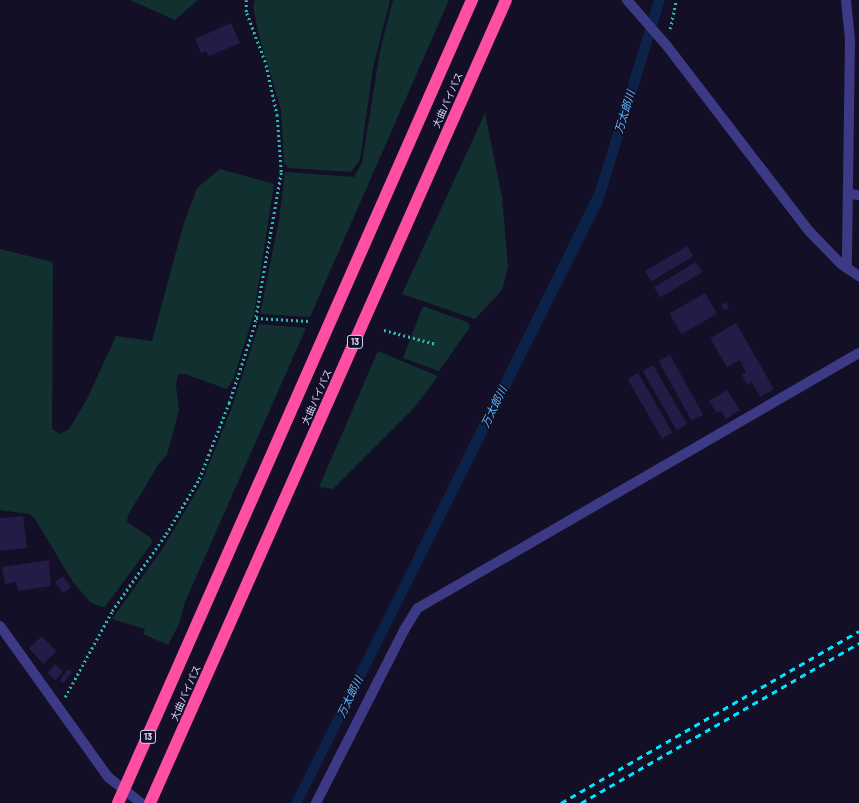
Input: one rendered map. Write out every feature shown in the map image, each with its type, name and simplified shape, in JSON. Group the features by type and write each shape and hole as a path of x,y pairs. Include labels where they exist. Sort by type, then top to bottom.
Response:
{"highway":[{"name":"大曲バイパス","path":"118,803 472,0"},
{"name":"大曲バイパス","path":"150,803 506,0"}],"street":[{"path":"627,0 666,45 809,231 847,268 859,276"},
{"path":"846,0 850,40 847,268"},
{"path":"848,194 859,195"},
{"path":"316,803 404,630 418,608 859,354"},
{"path":"0,626 108,777 142,803"}],"path":[{"path":"58,707 112,611 166,534 198,479 229,402 256,318 281,172 277,116 265,62 246,12 246,0"},
{"path":"666,45 676,0"},
{"path":"256,318 309,321"},
{"path":"384,330 436,344"}],"green space":[{"path":"130,0 198,0 175,20"},
{"path":"255,0 390,0 373,68 360,160 351,172 288,168 284,162 281,110 258,32 253,5"},
{"path":"393,0 449,0 310,317 260,314 279,220 285,172 354,177 362,163 380,51"},
{"path":"485,113 502,197 508,267 502,290 475,319 402,294"},
{"path":"220,169 274,184 254,314 233,380 227,389 185,374 178,374 176,385 179,410 167,455 160,462 128,515 127,522 151,538 152,543 105,607 101,607 90,602 73,582 35,519 29,514 0,510 0,249 53,262 52,429 60,434 69,429 87,399 116,336 152,341 183,226 197,188"},
{"path":"423,306 467,322 470,327 439,371 403,358"},
{"path":"259,324 306,328 185,602 179,624 168,645 143,634 145,629 112,619 163,548 201,484 232,407"},
{"path":"378,351 438,376 414,408 333,489 319,487"}],"water":[{"name":"万太郎川","path":"654,0 665,0 603,202 302,803 291,803 595,191"}],"building":[{"path":"231,23 240,43 209,56 206,51 201,53 195,39"},
{"path":"687,246 693,256 651,282 645,271"},
{"path":"696,262 702,272 660,298 654,287"},
{"path":"705,293 717,314 681,334 669,314"},
{"path":"726,302 729,307 724,310 721,305"},
{"path":"736,323 774,389 760,397 752,382 747,385 742,375 746,372 740,360 727,367 710,338"},
{"path":"670,355 703,414 692,421 659,361"},
{"path":"653,365 687,424 677,430 643,371"},
{"path":"638,373 672,433 662,439 628,379"},
{"path":"727,390 740,410 726,419 721,411 717,413 709,401"},
{"path":"23,516 27,548 0,551 0,518"},
{"path":"49,560 51,586 18,591 16,582 5,584 2,567"},
{"path":"63,576 71,587 63,593 55,582"},
{"path":"42,636 56,651 43,664 29,648"},
{"path":"55,664 63,671 55,680 47,673"},
{"path":"68,669 72,672 64,683 60,680"}],"railway":[{"path":"561,803 859,631"},
{"path":"581,803 859,643"}]}
